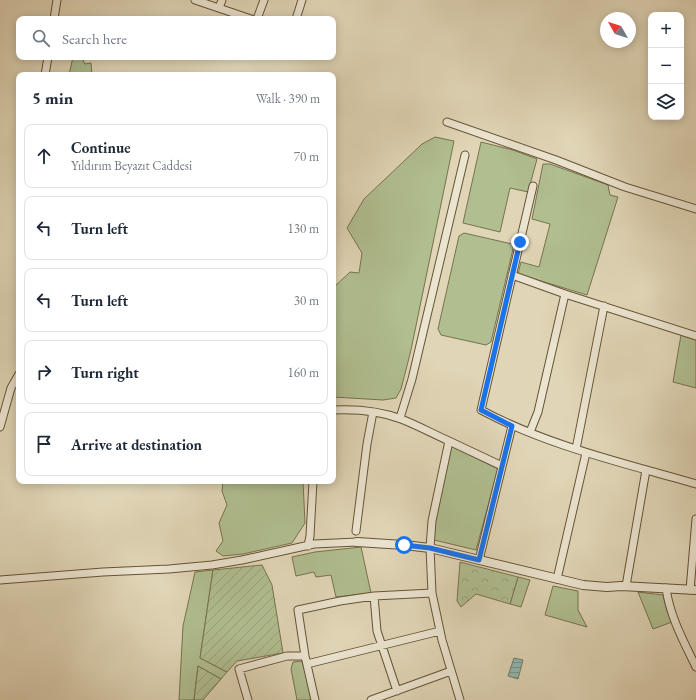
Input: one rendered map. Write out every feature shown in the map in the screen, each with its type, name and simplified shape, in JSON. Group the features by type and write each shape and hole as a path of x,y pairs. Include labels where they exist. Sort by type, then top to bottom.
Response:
{"street":[{"path":"54,16 57,0"},
{"path":"195,0 242,16"},
{"path":"219,8 222,0"},
{"path":"258,16 264,0"},
{"path":"297,16 302,0"},
{"path":"46,72 48,60"},
{"path":"447,122 556,160 625,187 696,209"},
{"path":"400,418 412,379 465,155"},
{"path":"533,186 481,410 512,426 586,453 696,484"},
{"path":"512,275 565,294 696,336"},
{"path":"530,432 538,412 565,294"},
{"path":"576,449 604,306"},
{"path":"0,427 11,388 16,379"},
{"path":"336,410 373,412 400,418 502,466"},
{"path":"356,531 367,444 373,412"},
{"path":"479,560 512,426"},
{"path":"449,441 432,521 430,548 432,593 440,631 460,700"},
{"path":"557,579 586,453"},
{"path":"626,586 646,470"},
{"path":"308,546 310,536 313,484"},
{"path":"0,580 103,572 169,569 242,560 308,546 357,542 430,548 583,585 693,590 696,519"},
{"path":"666,588 674,621 696,667"},
{"path":"315,700 305,656 298,610 340,601 374,596 432,593"},
{"path":"374,596 377,631 396,691"},
{"path":"307,664 440,631"},
{"path":"248,700 239,669 286,656 305,656"},
{"path":"371,700 451,671"}],"green space":[{"path":"72,60 83,60 85,64 91,63 92,72 70,72"},
{"path":"435,137 454,141 411,350 401,389 396,398 383,400 336,397 336,285 350,272 359,273 362,253 347,228 364,199 422,144"},
{"path":"481,142 513,150 537,159 528,192 510,188 500,232 463,223"},
{"path":"543,164 550,164 608,185 610,195 618,197 587,295 518,274 521,262 539,267 550,224 532,219"},
{"path":"464,233 512,244 513,249 491,342 486,345 441,335 438,329 459,236"},
{"path":"681,335 696,340 696,388 673,382"},
{"path":"451,446 498,469 476,550 434,540 435,523"},
{"path":"223,484 303,484 305,523 292,543 243,554 223,556 216,551 223,541 219,523 227,505 222,491"},
{"path":"361,547 371,593 336,597 331,575 316,577 314,572 296,576 292,557 315,552"},
{"path":"460,562 518,577 510,604 476,594 461,607 457,601"},
{"path":"262,565 272,585 283,653 237,661 227,672 200,658 213,570"},
{"path":"213,570 200,658 227,672 221,679 198,666 194,700 179,700 183,626 195,572"},
{"path":"518,577 530,580 521,607 510,604"},
{"path":"553,586 578,591 578,610 587,627 545,615"},
{"path":"638,592 663,595 667,611 672,622 653,629"},
{"path":"302,661 313,700 297,700 291,669 293,662"},
{"path":"198,666 221,679 203,700 194,700"}],"water":[{"path":"514,658 523,660 518,679 508,676"}],"route":[{"path":"404,545 430,548 479,560 512,426 481,410 482,402 520,242"}]}
